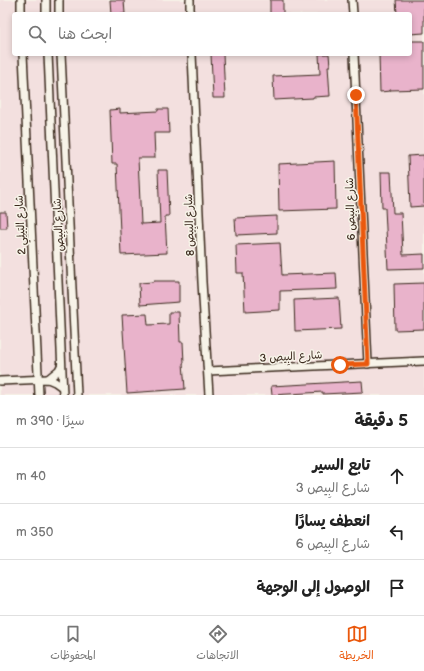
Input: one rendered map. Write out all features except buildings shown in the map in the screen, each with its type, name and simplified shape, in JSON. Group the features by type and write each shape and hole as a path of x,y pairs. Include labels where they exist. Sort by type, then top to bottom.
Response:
{"street":[{"path":"20,0 21,12"},
{"path":"46,0 46,12"},
{"path":"59,0 59,12"},
{"path":"190,0 190,12"},
{"path":"352,0 353,12"},
{"name":"شارع البَيلِي 2","path":"23,56 39,395"},
{"name":"شارع البِيص","path":"48,56 63,395"},
{"name":"شارع البِيص","path":"61,56 77,395"},
{"name":"شارع البِيص 8","path":"192,56 202,282 209,395"},
{"name":"شارع البِيص 6","path":"354,56 368,364"},
{"name":"شارع البِيص 3","path":"208,371 424,361"},
{"path":"48,379 59,370 61,366"},
{"path":"0,381 48,379 62,387"}],"shaded area":[{"path":"0,0 424,0 424,395 0,395"}],"route":[{"path":"340,365 368,364 356,95"}]}
